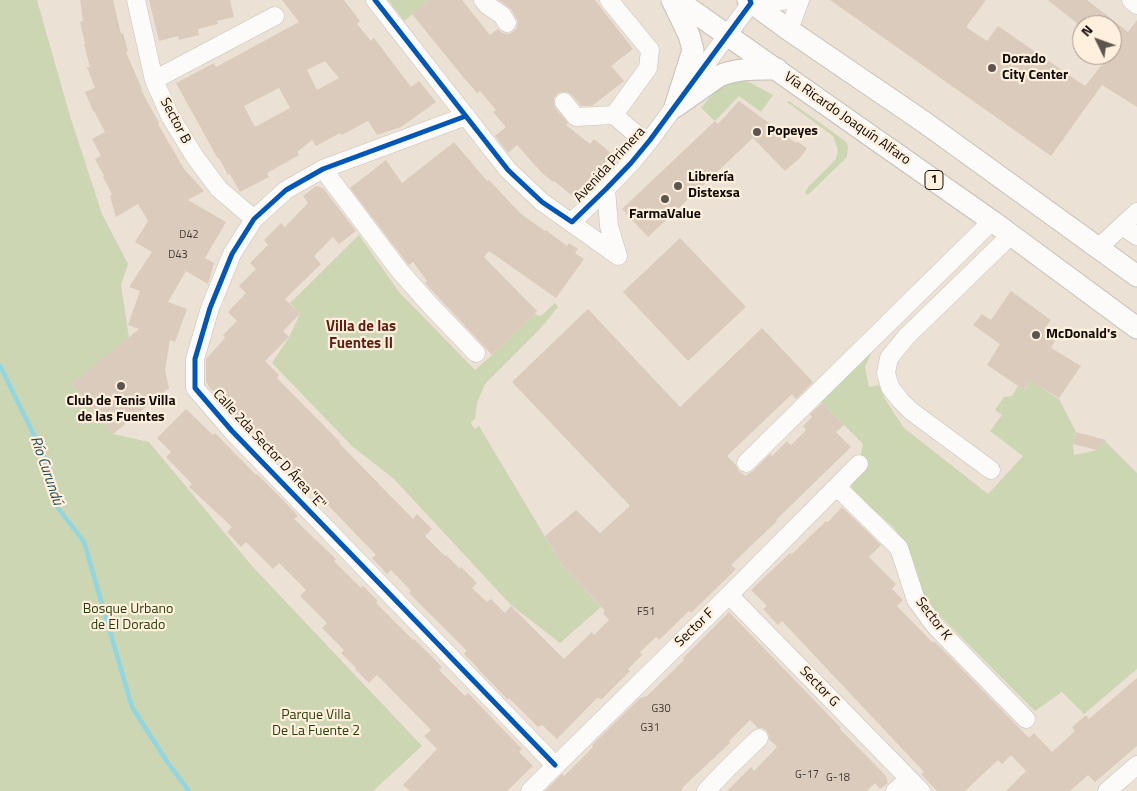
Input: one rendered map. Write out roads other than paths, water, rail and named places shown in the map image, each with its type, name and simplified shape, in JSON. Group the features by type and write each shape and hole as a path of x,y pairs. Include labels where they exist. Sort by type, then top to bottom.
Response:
{"main road":[{"path":"672,0 689,35 693,50 675,107"},
{"name":"Vía Ricardo Joaquín Alfaro","path":"677,0 992,221 1137,328"},
{"path":"750,1 789,30 924,122 1098,248 1132,269"},
{"path":"675,107 727,72 740,69 777,69"}],"street":[{"name":"Sector B","path":"136,0 154,80 170,116 195,157 219,189 254,219"},
{"name":"Avenida Primera","path":"375,0 508,170 542,202 572,222 631,163 650,140 728,36 750,1"},
{"path":"483,0 502,15 507,23"},
{"path":"609,0 650,50 648,68 614,115"},
{"path":"750,1 764,4 788,0"},
{"path":"789,30 800,0"},
{"path":"1131,0 1137,5"},
{"path":"154,80 274,16"},
{"path":"564,102 576,117 614,115 637,135 650,140"},
{"name":"Calle 2da Sector D Área \"E\"","path":"466,116 322,169 286,190 254,219 232,254 210,308 195,359 195,388 232,431 556,765"},
{"path":"322,169 398,270 476,352"},
{"path":"572,222 618,256 609,226 606,189"},
{"path":"1098,248 1130,231 1137,212"},
{"path":"746,463 992,221"},
{"path":"991,470 911,411 890,386 886,373 889,358 907,336 1011,235"},
{"name":"Sector F","path":"530,791 859,464"},
{"name":"Sector K","path":"837,487 899,548 916,600 936,628 1026,719"},
{"name":"Sector G","path":"729,594 915,785 896,791"},
{"path":"706,791 759,738"},
{"path":"1107,791 1137,765"}],"waterway":[{"name":"Río Curundú","path":"0,366 43,453 55,504 84,542 132,707 168,763 189,791"}],"place":[{"name":"Dorado City Center","path":"992,68"},
{"name":"Popeyes","path":"757,132"},
{"name":"Librería Distexsa","path":"678,186"},
{"name":"FarmaValue","path":"665,199"},
{"name":"McDonald's","path":"1036,335"},
{"name":"Club de Tenis Villa de las Fuentes","path":"121,386"}],"district":[{"name":"Villa de las Fuentes II","path":"361,336"}],"park label":[{"name":"Bosque Urbano de El Dorado","path":"128,618"},
{"name":"Parque Villa De La Fuente 2","path":"316,724"}]}
